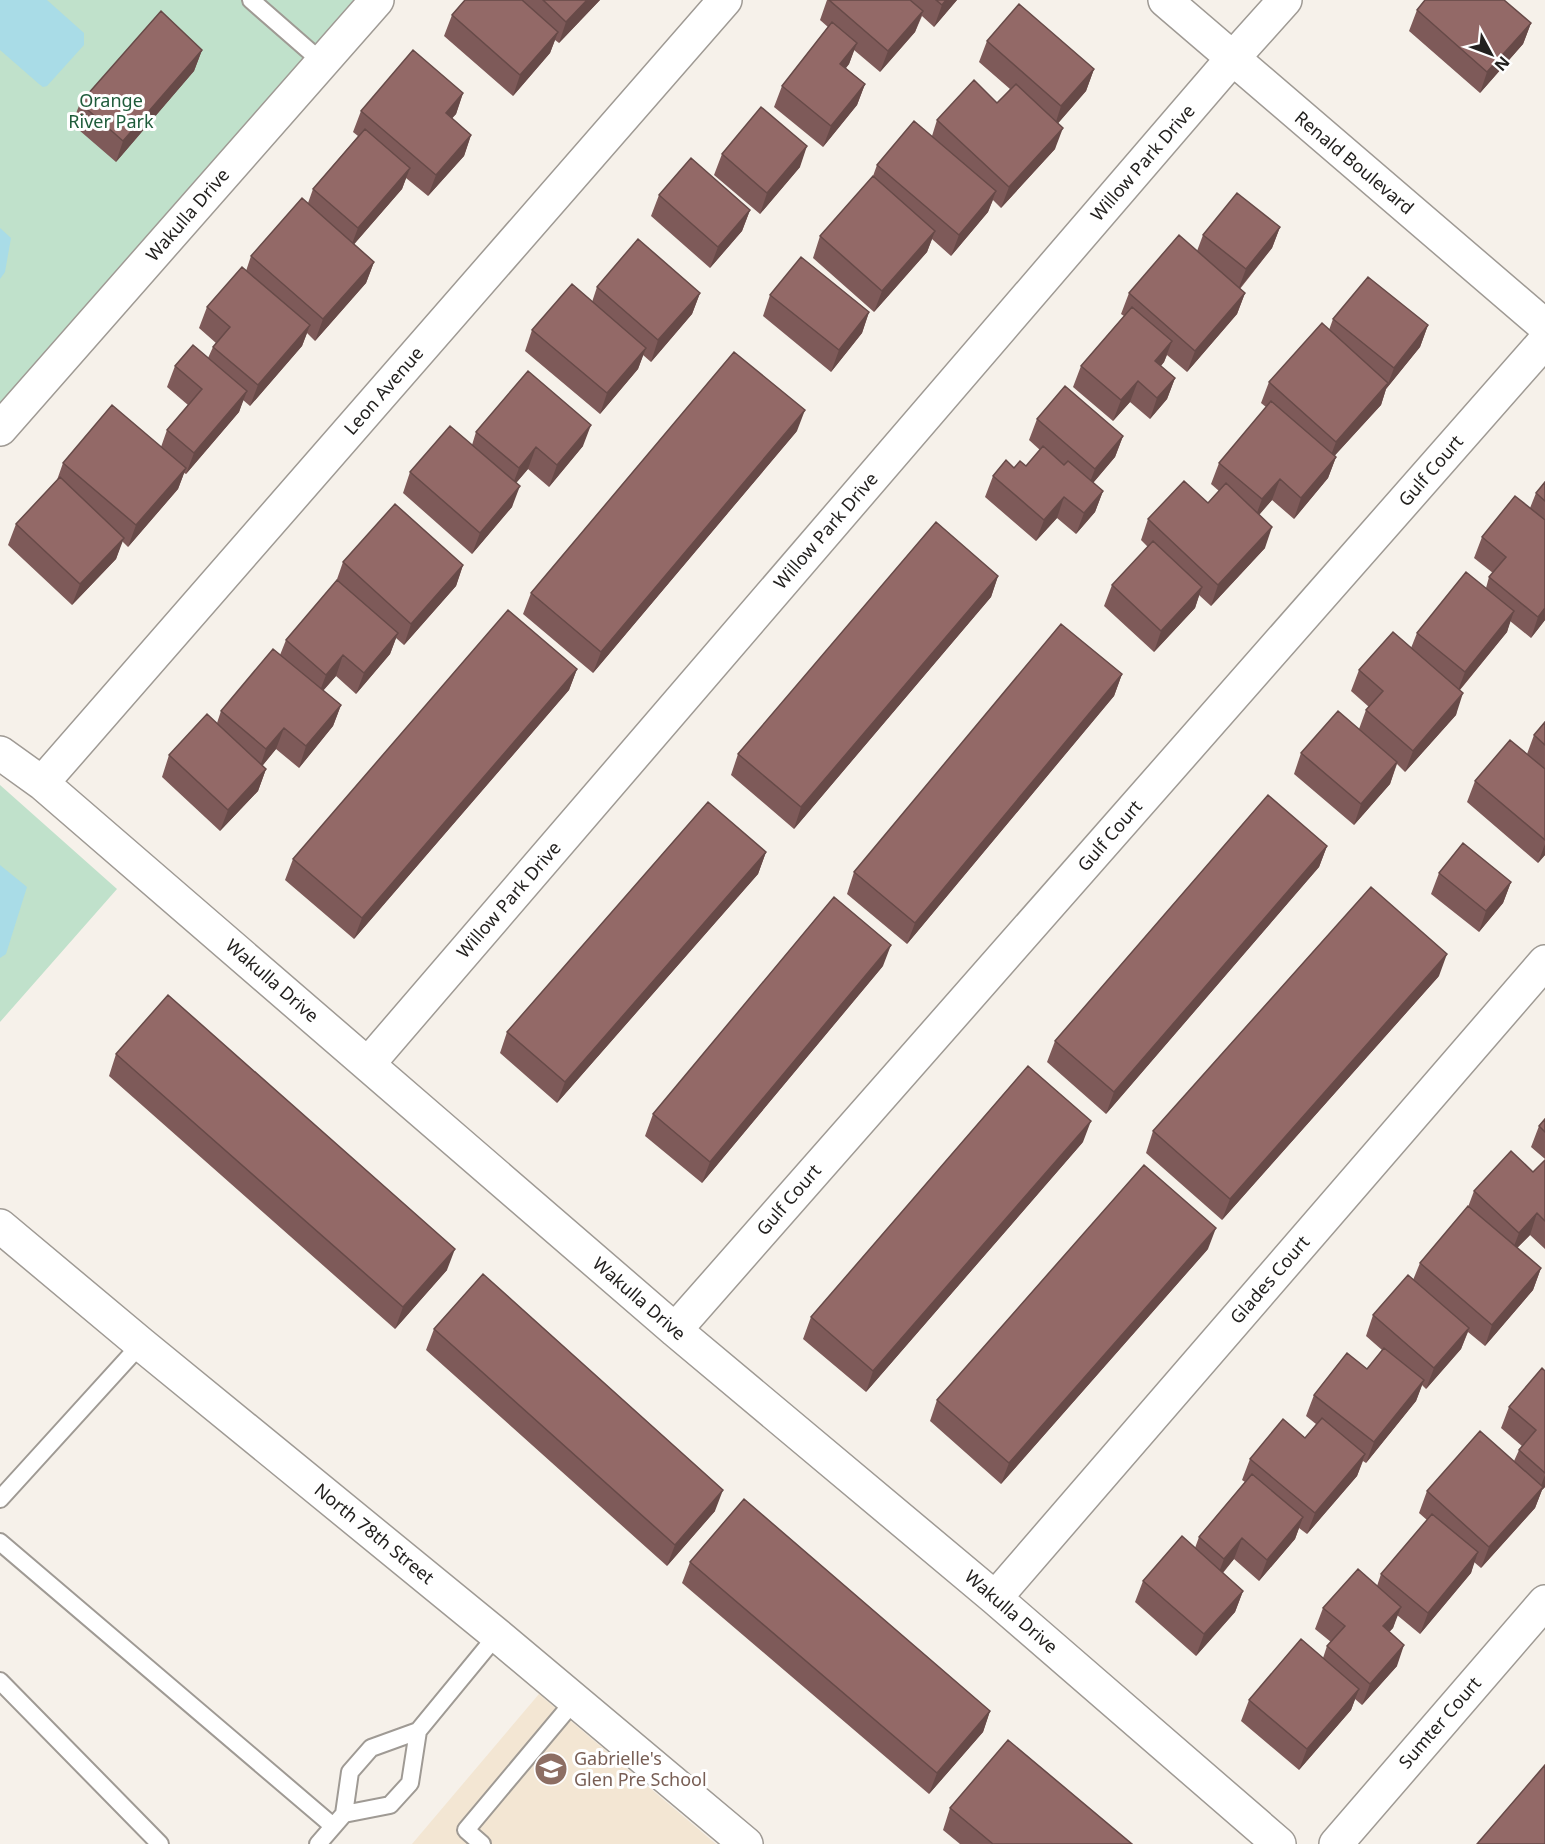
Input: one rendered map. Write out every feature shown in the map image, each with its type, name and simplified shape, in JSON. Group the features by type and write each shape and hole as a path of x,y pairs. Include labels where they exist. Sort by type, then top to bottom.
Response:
{"street":[{"name":"Wakulla Drive","path":"0,429 377,0"},
{"name":"Leon Avenue","path":"42,783 725,0"},
{"name":"Renald Boulevard","path":"1165,0 1545,326"},
{"name":"Willow Park Drive","path":"368,1064 1232,59 1286,0"},
{"name":"Gulf Court","path":"675,1330 1545,341"},
{"name":"Wakulla Drive","path":"0,753 42,783 675,1330 995,1598 1279,1844"},
{"name":"Glades Court","path":"995,1598 1545,962"},
{"name":"North 78th Street","path":"0,1226 497,1635 746,1844"},
{"name":"Sumter Court","path":"1336,1844 1545,1602"}],"lane":[{"path":"251,0 322,62"},
{"path":"0,1499 141,1344"},
{"path":"0,1542 333,1827"},
{"path":"318,1844 344,1814 350,1772 371,1748 418,1731 497,1635"},
{"path":"0,1681 160,1844"},
{"path":"482,1844 466,1830 575,1701"},
{"path":"344,1814 390,1805 410,1783 418,1731"}],"shaded area":[{"name":"Gabrielle's Glen Pre School","path":"539,1694 716,1844 412,1844"}],"green space":[{"name":"Orange River Park","path":"0,0 357,0 0,405"},
{"path":"0,785 117,889 0,1022"}],"water":[{"path":"0,0 47,0 84,33 84,45 47,86 43,87 39,84 0,50"},
{"path":"0,228 11,238 5,272 0,279"},
{"path":"0,865 27,887 6,954 0,958"}],"building":[{"path":"465,0 522,0 558,32 520,75 452,15"},
{"path":"543,0 587,0 566,22"},
{"path":"829,0 910,0 923,11 888,51"},
{"path":"936,0 946,0 942,5"},
{"path":"1425,0 1504,0 1531,23 1487,72 1417,10"},
{"path":"1019,4 1094,69 1061,106 987,41"},
{"path":"161,11 202,50 123,141 80,103"},
{"path":"832,22 857,43 840,64 865,84 831,126 782,86"},
{"path":"413,50 463,93 446,113 471,135 436,175 361,111"},
{"path":"974,80 997,103 1016,84 1063,128 1009,187 937,120"},
{"path":"761,107 807,146 767,193 722,154"},
{"path":"914,121 996,191 959,235 877,165"},
{"path":"365,129 410,168 358,228 313,189"},
{"path":"691,158 750,210 718,247 659,195"},
{"path":"873,176 935,231 882,291 820,236"},
{"path":"1237,193 1280,227 1246,269 1203,235"},
{"path":"302,198 374,262 323,319 251,256"},
{"path":"1179,235 1245,293 1195,351 1129,293"},
{"path":"638,239 700,293 658,340 597,287"},
{"path":"801,257 869,312 839,350 770,295"},
{"path":"242,267 310,325 258,385 213,347 230,327 207,307"},
{"path":"1368,277 1428,325 1394,368 1333,319"},
{"path":"572,284 646,348 607,393 532,330"},
{"path":"1132,307 1172,341 1155,361 1175,378 1157,398 1138,381 1121,400 1081,366"},
{"path":"1322,323 1388,383 1336,442 1269,382"},
{"path":"193,345 247,391 194,453 167,430 202,389 175,366"},
{"path":"734,352 805,410 601,652 531,593"},
{"path":"528,371 591,425 557,465 536,447 519,468 476,432"},
{"path":"1065,386 1123,436 1095,469 1037,419"},
{"path":"1271,401 1336,457 1301,498 1280,479 1262,499 1219,463"},
{"path":"112,405 186,468 136,525 63,463"},
{"path":"450,426 520,486 480,533 410,472"},
{"path":"1043,446 1064,465 1068,461 1103,491 1084,513 1064,497 1044,520 993,476 1006,460 1014,468 1020,461 1026,466"},
{"path":"60,477 124,538 80,584 16,524"},
{"path":"1184,481 1208,503 1226,483 1272,527 1218,585 1148,519"},
{"path":"1545,482 1545,501 1536,493"},
{"path":"1515,496 1545,520 1545,608 1538,617 1489,577 1506,557 1482,537"},
{"path":"395,504 463,565 411,624 343,562"},
{"path":"936,522 998,576 801,807 738,754"},
{"path":"1153,541 1202,587 1161,631 1112,585"},
{"path":"1466,572 1514,611 1465,672 1417,633"},
{"path":"337,580 398,633 364,673 343,655 326,675 286,640"},
{"path":"508,610 577,669 362,918 293,859"},
{"path":"1061,624 1122,674 915,923 854,872"},
{"path":"1393,632 1463,693 1413,751 1366,710 1383,691 1359,670"},
{"path":"273,649 341,705 306,746 284,728 266,749 221,711"},
{"path":"1338,711 1397,762 1361,804 1301,753"},
{"path":"207,714 266,769 228,810 169,755"},
{"path":"1545,722 1545,745 1534,735"},
{"path":"1510,740 1545,769 1545,840 1475,781"},
{"path":"1268,795 1327,846 1114,1092 1055,1041"},
{"path":"708,802 766,852 565,1082 507,1032"},
{"path":"1463,843 1511,882 1486,911 1439,873"},
{"path":"1371,887 1447,954 1230,1199 1153,1131"},
{"path":"834,897 891,945 710,1162 653,1114"},
{"path":"168,995 455,1249 403,1307 116,1054"},
{"path":"1028,1066 1091,1121 873,1371 811,1317"},
{"path":"1545,1119 1545,1132 1539,1126"},
{"path":"1511,1151 1533,1172 1545,1160 1545,1221 1537,1213 1519,1233 1474,1191"},
{"path":"1144,1165 1216,1228 1009,1463 937,1400"},
{"path":"1468,1206 1541,1268 1492,1325 1420,1263"},
{"path":"483,1274 723,1490 675,1545 434,1329"},
{"path":"1408,1275 1469,1328 1434,1368 1373,1315"},
{"path":"1384,1348 1424,1380 1374,1442 1314,1395 1347,1353 1367,1369"},
{"path":"1542,1368 1545,1371 1545,1473 1519,1450 1536,1430 1509,1407"},
{"path":"1322,1418 1365,1454 1315,1513 1250,1459 1283,1419 1305,1438"},
{"path":"1480,1431 1543,1487 1489,1547 1427,1491"},
{"path":"1252,1474 1303,1517 1267,1560 1242,1538 1224,1559 1199,1537"},
{"path":"744,1499 990,1711 937,1773 690,1562"},
{"path":"1432,1514 1478,1552 1428,1613 1381,1574"},
{"path":"1182,1536 1243,1591 1204,1634 1143,1581"},
{"path":"1358,1569 1401,1607 1383,1626 1404,1645 1370,1684 1327,1646 1345,1626 1323,1608"},
{"path":"1301,1639 1359,1689 1307,1749 1249,1700"},
{"path":"1008,1740 1132,1844 993,1844 950,1808"},
{"path":"1545,1765 1545,1844 1477,1844"}],"place":[{"name":"Gabrielle's Glen Pre School","path":"551,1769"}]}
